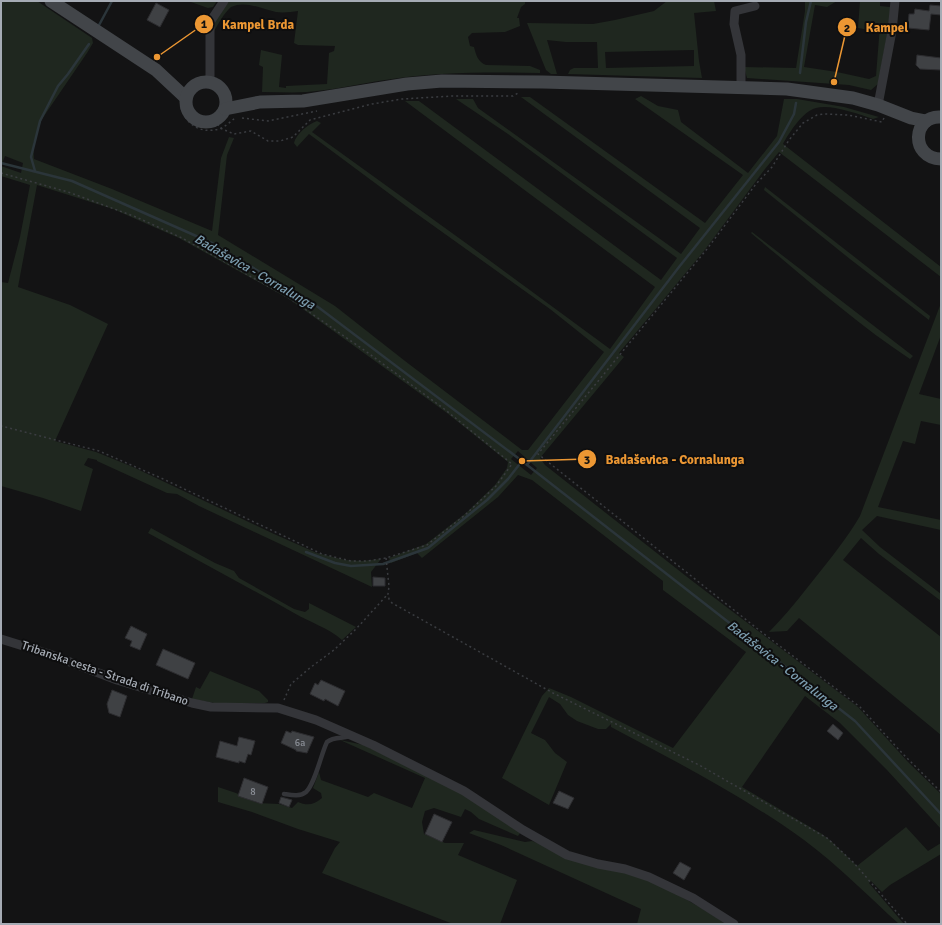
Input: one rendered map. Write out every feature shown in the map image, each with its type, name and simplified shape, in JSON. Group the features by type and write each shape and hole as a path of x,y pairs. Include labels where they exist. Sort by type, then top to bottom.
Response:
{"street":[{"path":"51,1 156,70 195,85"},
{"path":"210,82 210,22 224,1"},
{"path":"883,115 895,1"},
{"path":"741,88 741,55 734,24 735,11 755,6"},
{"path":"156,70 184,102 194,118 200,121 218,124 225,110 226,104 225,94 220,88 210,82 203,82 195,85 184,102"},
{"path":"225,110 260,102 303,101 407,84 442,82 543,82 787,88 853,98 883,115 911,118 923,127"},
{"path":"225,94 260,102"},
{"path":"941,117 932,118 923,127 918,139 923,152 935,159 941,159"},
{"name":"Tribanska cesta - Strada di Tribano","path":"1,639 49,654 117,680 192,703 211,707 278,708 316,720 352,735 464,791 523,830 567,855 649,877 692,898 734,924"}],"lane":[{"path":"284,794 295,795 306,792 327,742 331,739 346,738 352,735"}],"path":[{"path":"218,124 234,134 251,131 268,141 280,141 293,137 310,120 372,104 402,99 453,96 514,96 519,93"},
{"path":"184,102 187,122 201,129 209,130 218,124 239,116 250,120 268,121 321,110"},
{"path":"883,115 882,122 848,116 825,114 817,115 803,122 789,140 772,167 756,184 707,249 538,454 764,634 860,707 902,753 941,792"},
{"path":"1,173 68,192 136,217 188,241 289,298 443,408 512,464 491,491 465,515 427,545 386,558 367,561 351,561 322,554 161,478 99,451 1,426"},
{"path":"386,558 388,565 388,594 392,603 553,692 698,765 827,838 853,862 907,924"},
{"path":"278,708 291,684 334,650 356,629 388,594"}],"shaded area":[{"path":"1,1 37,1 92,38 93,43 87,53 42,119 33,144 34,159 112,189 212,231 221,158 229,137 234,138 227,155 218,235 335,306 522,450 528,450 604,352 550,309 410,209 309,134 297,147 294,143 295,140 303,130 310,124 317,121 321,123 312,132 610,349 655,287 405,101 419,101 661,280 677,258 508,134 456,99 473,99 478,108 681,254 700,228 521,97 530,97 705,223 743,175 635,99 641,96 658,106 678,110 681,122 748,173 777,136 784,99 797,99 844,107 879,117 873,119 837,108 816,108 806,113 801,118 783,144 941,267 941,277 779,152 704,251 619,353 624,357 540,458 545,465 691,580 858,707 908,762 941,794 941,829 887,770 840,723 805,696 742,787 822,834 857,866 906,827 928,851 941,843 941,854 890,885 882,892 871,881 869,883 904,924 899,924 841,870 804,840 781,824 734,794 611,727 611,724 606,729 598,729 577,721 568,715 560,704 549,697 531,733 545,740 555,753 567,762 549,805 502,778 542,696 549,688 571,697 673,748 746,652 663,590 663,581 532,480 518,475 498,497 422,558 417,553 391,563 389,558 426,544 466,513 495,485 507,468 508,462 447,413 289,299 179,238 113,209 37,185 18,287 70,305 108,324 55,441 96,452 133,467 317,553 345,560 362,561 381,559 371,572 372,587 199,506 177,494 167,493 97,460 88,458 84,465 93,469 81,511 1,486 1,282 8,283 20,237 30,185 1,176","holes":["5,156 23,163 21,173 1,166","518,451 537,468 531,475 511,459"]},
{"path":"188,1 217,1 213,7 208,8"},
{"path":"228,1 525,1 525,4 521,7 517,18 519,18 520,26 505,32 472,33 468,37 470,46 474,47 478,58 483,64 530,66 540,70 540,73 443,74 404,77 317,91 262,92 263,67 259,65 261,50 282,55 279,87 286,88 286,86 327,84 329,53 334,51 335,46 298,45 294,43 298,11 276,12 242,4 228,9 214,31 216,19"},
{"path":"667,1 714,1 716,11 694,13 702,78 568,74 570,70 574,68 598,68 597,42 566,42 547,40 557,74 551,74 546,70 527,23 593,24 654,11","holes":["694,50 694,66 606,68 605,52"]},
{"path":"805,1 837,1 827,7 815,5 804,67 869,79 876,76 880,25 870,24 869,30 858,28 860,1 880,1 880,6 890,7 890,19 878,84 871,90 849,85 747,78 744,67 796,68 805,11"},
{"path":"765,187 930,316 929,320 764,190"},
{"path":"752,232 913,356 910,359 869,330 809,282 751,233"},
{"path":"941,303 941,335 919,394 941,399 941,425 921,421 915,444 903,441 878,507 941,520 941,530 877,516 862,530 880,547 941,594 941,601 879,554 861,538 843,560 941,637 941,735 799,618 787,631 769,632 793,606 827,563 860,516"},
{"path":"151,528 215,563 234,571 239,578 294,609 305,612 309,609 309,603 356,627 342,640 325,629 148,533"},
{"path":"210,671 259,691 268,700 268,702 214,703 192,699 196,687 200,689"},
{"path":"340,740 364,745 460,791 521,832 518,836 479,819 465,809 461,817 434,808 425,811 422,822 424,834 445,843 464,843 458,855 517,880 500,924 453,924 322,873 335,848 340,842 218,802 218,787 236,793 257,803 279,804 292,808 298,802 304,804 313,803 322,798 321,793 313,788 319,772 321,780 368,797 374,793 412,808 425,778"},
{"path":"474,830 525,842 532,841 636,876 661,886 680,896 726,924 637,924 641,909 501,845 469,833"}],"building":[{"path":"156,3 169,10 160,27 147,20"},
{"path":"930,5 941,6 941,15 931,14 929,30 908,28 909,14 914,14 915,9 929,11"},
{"path":"917,55 941,58 941,70 920,69 916,65"},
{"path":"373,577 385,578 385,586 373,586"},
{"path":"131,626 147,634 140,650 130,646 132,641 125,638"},
{"path":"163,649 195,663 188,679 156,665"},
{"path":"321,680 345,691 338,706 325,699 324,701 310,694 315,683 318,685"},
{"path":"112,690 127,696 120,717 109,713 107,704"},
{"path":"833,724 843,733 838,740 827,731"},
{"path":"286,731 291,733 292,731 314,737 307,753 296,751 281,743"},
{"path":"239,737 255,741 251,755 248,754 245,763 239,761 239,763 216,757 220,741 237,746"},
{"path":"244,778 268,787 262,804 238,796"},
{"path":"559,791 574,798 568,809 553,803"},
{"path":"281,797 292,800 289,807 279,803"},
{"path":"434,814 452,822 442,842 425,834"},
{"path":"680,862 691,868 684,880 673,873"}],"waterway":[{"path":"98,27 112,1"},
{"path":"800,73 806,22 811,1"},
{"path":"35,171 31,157 40,121 58,86 89,44"},
{"path":"527,465 679,267 779,142 794,114 796,103"},
{"name":"Badaševica - Cornalunga","path":"1,163 72,181 212,243 318,307 522,461 855,721 941,814"},
{"path":"306,552 335,563 351,566 383,564 428,548 487,500 508,479 522,461"}],"place":[{"name":"Kampel Brda","path":"157,57"},
{"name":"Kampel","path":"834,82"},
{"name":"Badaševica - Cornalunga","path":"522,461"}]}
